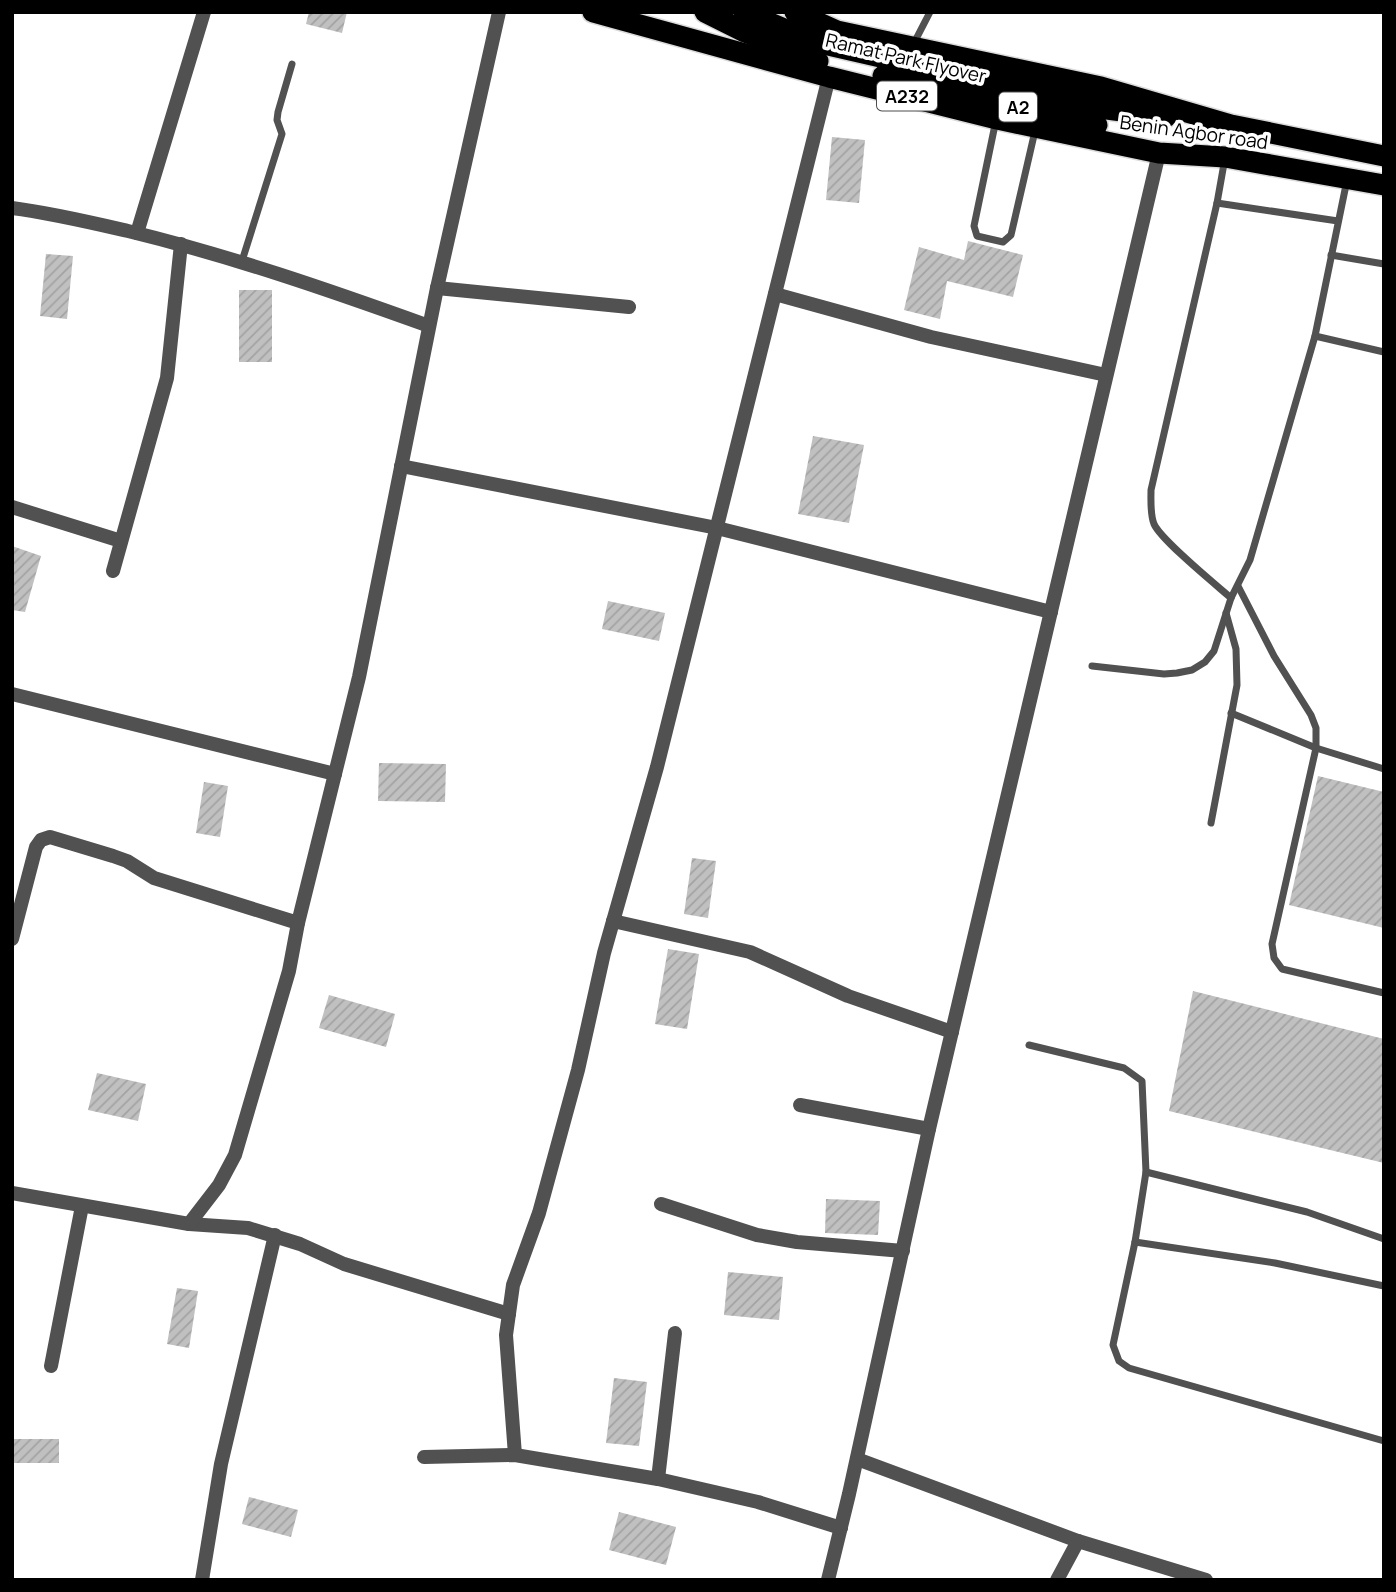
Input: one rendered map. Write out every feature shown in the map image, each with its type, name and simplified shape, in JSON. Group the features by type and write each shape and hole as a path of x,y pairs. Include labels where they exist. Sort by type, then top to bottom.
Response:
{"highway":[{"name":"Benin Agbor road","path":"593,12 829,77 997,119 1159,153 1225,157 1384,186"},
{"path":"617,12 640,26 653,29 679,26 705,12"},
{"name":"Ramat Park Flyover","path":"705,12 745,32 813,51 1225,157"},
{"name":"Ramat Park Flyover","path":"744,12 813,51 1107,109 1231,125"},
{"name":"Benin Agbor road","path":"795,12 837,32 1101,87 1231,125 1384,156"}],"street":[{"path":"137,233 204,12"},
{"path":"189,1224 219,1185 235,1154 289,971 298,923 359,677 437,288 499,12"},
{"path":"515,1455 506,1335 513,1285 539,1213 578,1070 614,921 657,767 829,77"},
{"path":"828,1580 929,1129 1159,153"},
{"path":"12,208 48,212 242,261 429,326"},
{"path":"113,571 167,379 181,244"},
{"path":"437,288 629,307"},
{"path":"775,294 931,337 1106,375"},
{"path":"401,466 717,528 1051,612"},
{"path":"12,507 121,541"},
{"path":"12,694 335,774"},
{"path":"12,939 36,847 41,840 50,837 127,861 154,878 298,923"},
{"path":"614,921 750,952 848,996 952,1032"},
{"path":"800,1105 929,1129"},
{"path":"12,1193 189,1224 248,1228 300,1244 344,1264 509,1314"},
{"path":"661,1204 767,1237 903,1251"},
{"path":"51,1366 82,1206"},
{"path":"202,1580 222,1464 275,1235"},
{"path":"658,1479 675,1333"},
{"path":"424,1457 515,1455 658,1479 758,1502 841,1528"},
{"path":"857,1459 1078,1541 1206,1580"},
{"path":"1057,1580 1078,1541"}],"lane":[{"path":"913,47 930,12"},
{"path":"242,261 282,134 278,112 292,64"},
{"path":"997,119 974,232 977,236 1003,242 1011,235 1036,127"},
{"path":"1225,157 1217,203 1151,490 1151,506 1154,525 1167,540 1231,598"},
{"path":"1092,666 1164,674 1192,670 1205,662 1214,651 1231,598 1250,560 1315,336 1347,180"},
{"path":"1217,203 1338,221"},
{"path":"1331,255 1384,264"},
{"path":"1315,336 1384,352"},
{"path":"1238,586 1274,656 1311,715 1316,728 1316,748 1272,944 1274,958 1282,969 1384,993"},
{"path":"1211,823 1238,667 1226,613"},
{"path":"1231,713 1316,748 1384,769"},
{"path":"1029,1045 1124,1068 1142,1081 1146,1172 1135,1242 1113,1345 1119,1361 1129,1368 1384,1441"},
{"path":"1146,1172 1307,1212 1384,1239"},
{"path":"1135,1242 1275,1264 1384,1286"}],"building":[{"path":"309,12 347,12 342,33 306,24"},
{"path":"832,137 865,140 859,203 826,200"},
{"path":"968,241 1023,255 1013,297 947,281 940,319 904,310 919,247 964,260"},
{"path":"46,254 73,256 67,319 40,316"},
{"path":"239,290 272,290 272,362 239,362"},
{"path":"813,436 864,445 849,523 798,514"},
{"path":"12,546 41,556 25,612 12,610"},
{"path":"608,601 665,613 659,641 602,629"},
{"path":"379,763 446,764 445,802 378,801"},
{"path":"1318,776 1384,792 1384,928 1289,905"},
{"path":"204,782 228,786 220,837 196,833"},
{"path":"692,858 716,861 708,918 684,914"},
{"path":"668,949 699,954 687,1029 655,1024"},
{"path":"1193,991 1384,1039 1384,1163 1169,1111"},
{"path":"329,995 395,1014 386,1047 319,1028"},
{"path":"97,1073 146,1084 138,1121 88,1110"},
{"path":"826,1199 880,1201 878,1235 825,1233"},
{"path":"728,1272 783,1277 779,1320 724,1315"},
{"path":"177,1288 198,1291 189,1348 167,1344"},
{"path":"614,1378 647,1382 639,1446 606,1443"},
{"path":"12,1439 59,1439 59,1463 12,1463"},
{"path":"249,1497 298,1510 291,1537 242,1524"},
{"path":"619,1512 676,1527 666,1565 609,1550"}]}
